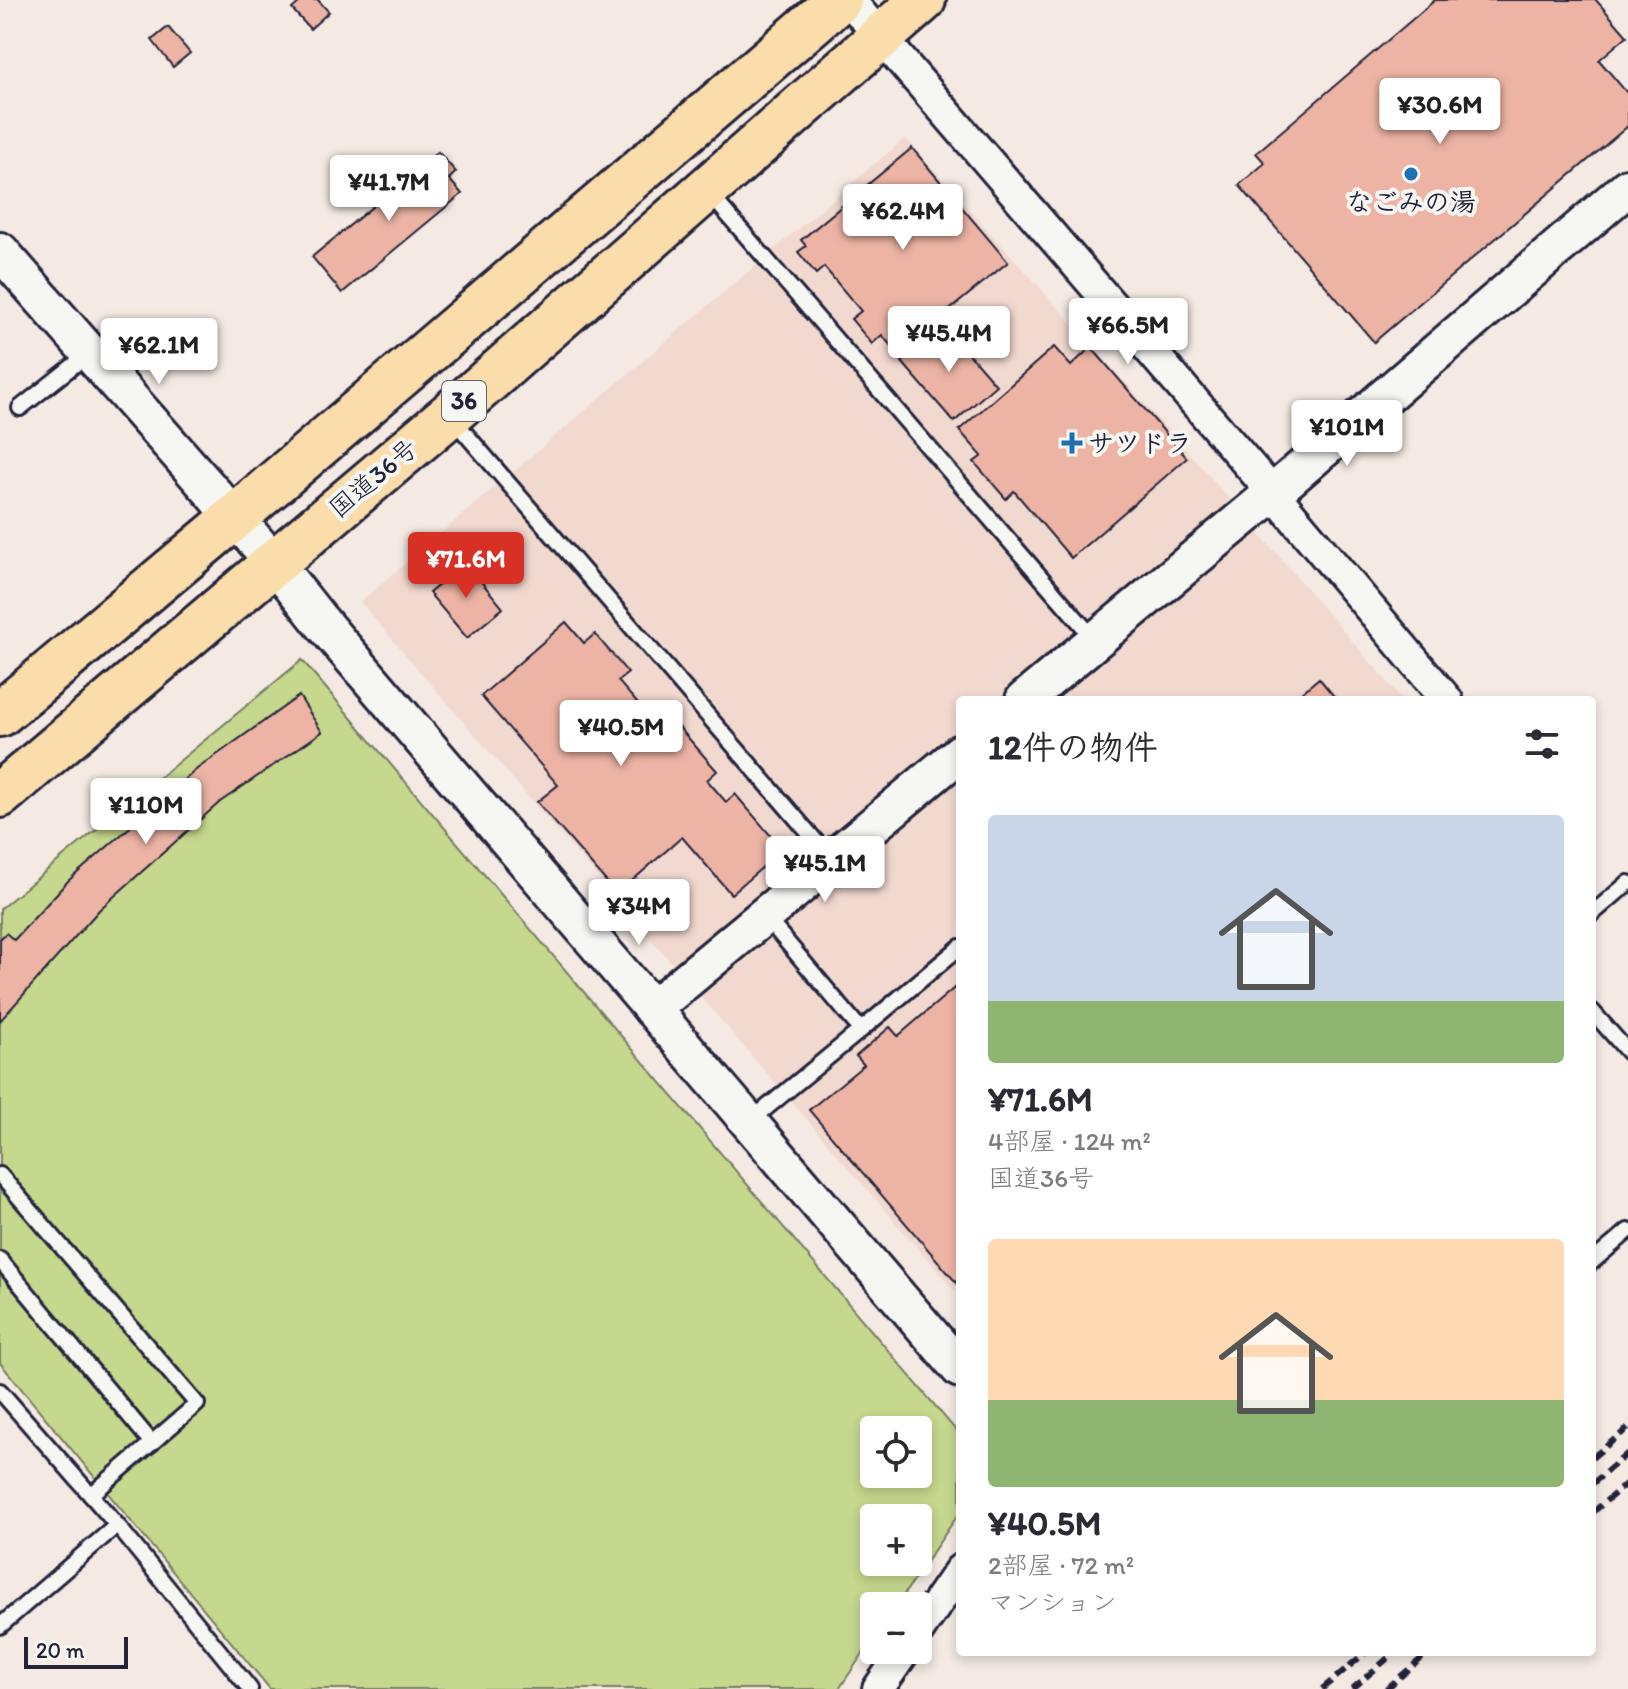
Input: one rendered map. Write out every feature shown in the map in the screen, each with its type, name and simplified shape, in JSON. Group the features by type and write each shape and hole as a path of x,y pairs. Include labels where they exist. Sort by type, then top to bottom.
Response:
{"highway":[{"name":"36","path":"0,714 839,0"},
{"name":"国道36号","path":"0,795 449,415 923,0"}],"street":[{"path":"849,0 1444,696"},
{"path":"1029,696 1273,493 1628,187"},
{"path":"0,251 273,561 318,618 956,1364"},
{"path":"652,1009 956,756"},
{"path":"932,1611 956,1576"},
{"path":"878,1689 895,1664"}],"lane":[{"path":"706,189 1096,640"},
{"path":"20,408 90,353"},
{"path":"449,415 832,860"},
{"path":"1596,911 1628,883"},
{"path":"764,915 861,1030"},
{"path":"749,1122 956,950"},
{"path":"1596,1016 1628,1052"},
{"path":"0,1175 197,1404 91,1495"},
{"path":"1596,1259 1628,1231"},
{"path":"0,1260 152,1443"},
{"path":"0,1391 117,1525 250,1689"},
{"path":"0,1626 117,1525"}],"shaded area":[{"path":"905,138 1205,471 1400,696 956,696 956,1292 360,602"}],"green space":[{"path":"302,660 956,1430 956,1518 932,1553 932,1504 860,1504 860,1576 916,1576 906,1592 860,1592 860,1658 839,1689 270,1689 0,1363 0,909"}],"building":[{"path":"302,0 318,0 329,12 310,29 292,9"},
{"name":"なごみの湯","path":"1435,0 1596,0 1627,36 1599,60 1628,94 1628,126 1374,342 1239,185 1265,163 1256,153"},
{"path":"168,27 190,53 173,67 152,40"},
{"path":"912,148 1008,262 897,353 882,335 872,344 851,319 861,311 824,267 816,274 798,252 806,246 801,240"},
{"path":"438,152 456,172 449,179 462,194 342,293 312,257"},
{"path":"944,325 996,385 954,422 902,362"},
{"name":"サツドラ","path":"1054,347 1071,366 1091,347 1187,458 1071,558 1014,491 1006,499 974,462 982,456 959,430"},
{"path":"466,563 503,608 467,638 429,593"},
{"path":"566,622 584,643 595,634 628,673 618,681 658,727 670,717 717,771 707,780 726,802 735,794 783,850 731,894 682,837 617,894 537,802 558,785 481,696"},
{"path":"1319,678 1334,696 1298,696"},
{"path":"299,696 322,732 220,802 100,909 0,1021 0,939 6,933 14,940 68,881 197,769"},
{"path":"956,986 956,1282 809,1110 864,1065 856,1056 890,1027 898,1036"}],"railway":[{"path":"1596,1455 1628,1428"},
{"path":"1596,1481 1628,1453"},
{"path":"1596,1510 1628,1482"},
{"path":"1322,1689 1361,1656"},
{"path":"1352,1689 1390,1656"},
{"path":"1386,1689 1424,1656"}],"place":[{"name":"なごみの湯","path":"1411,174"},
{"name":"サツドラ","path":"1072,443"}]}
